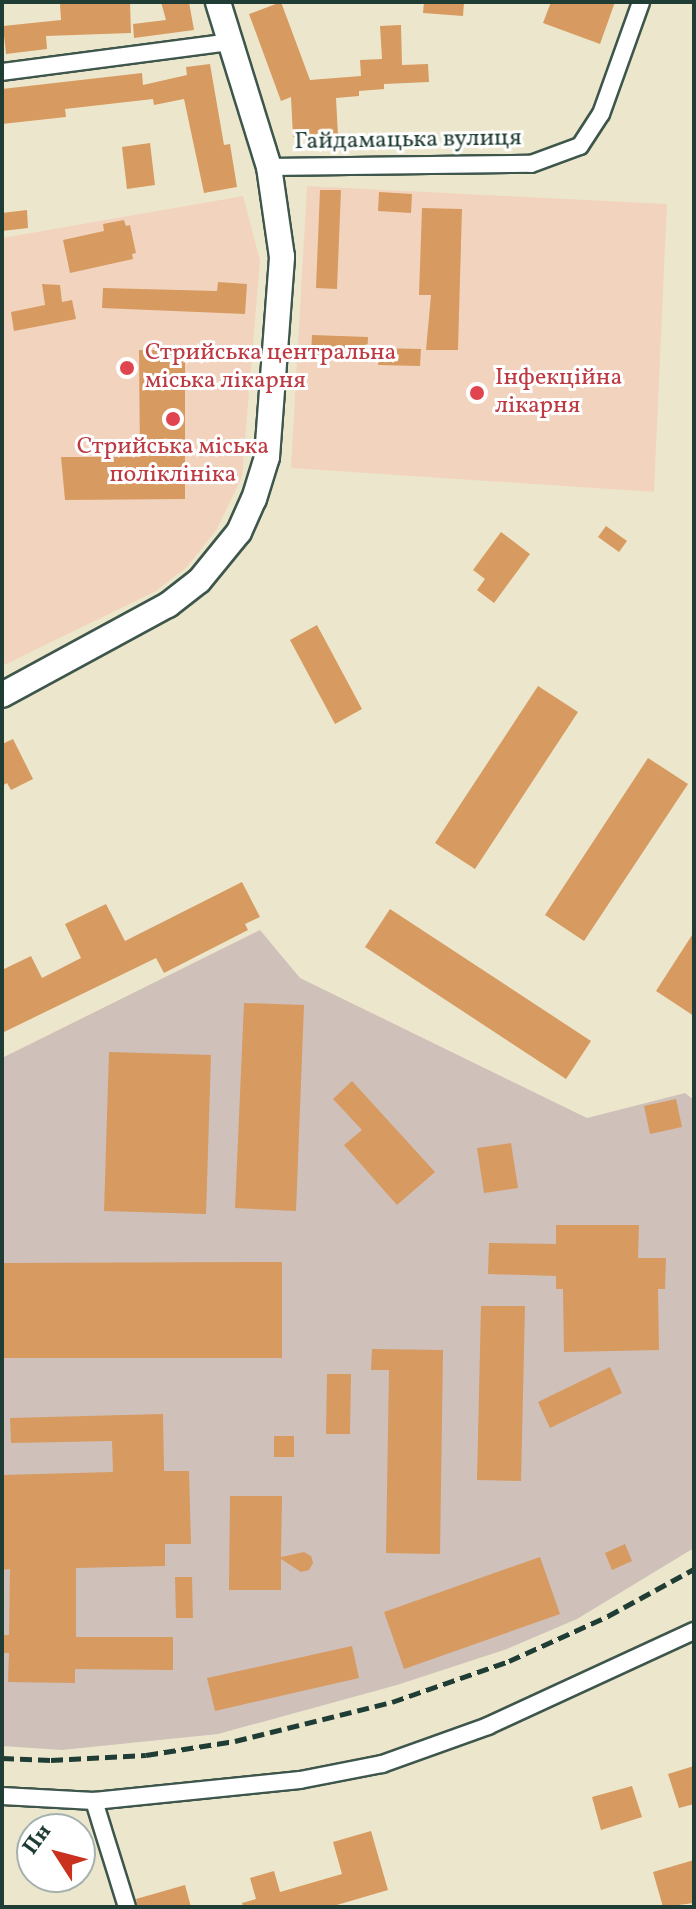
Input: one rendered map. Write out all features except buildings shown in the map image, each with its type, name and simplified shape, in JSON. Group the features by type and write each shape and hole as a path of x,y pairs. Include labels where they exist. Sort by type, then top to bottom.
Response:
{"main road":[{"path":"2,695 168,605 199,581 239,532 267,457 282,257 269,167 218,2"}],"street":[{"name":"Гайдамацька вулиця","path":"269,167 531,164 580,146 601,114 641,2"},
{"path":"2,72 229,42"},
{"path":"2,1796 94,1801 300,1780 382,1764 488,1726 694,1631"},
{"path":"94,1801 127,1907"}],"shaded area":[{"name":"Інфекційна лікарня","path":"307,186 667,204 654,492 291,468"},
{"name":"Стрийська центральна міська лікарня","path":"243,196 260,260 242,477 217,529 187,567 156,591 2,666 2,238"},
{"path":"260,930 300,978 587,1118 685,1093 694,1100 694,1548 577,1619 507,1649 397,1685 218,1734 62,1750 2,1746 2,1058"}],"railway":[{"path":"2,1758 51,1760 146,1755 235,1741 392,1702 509,1661 608,1616 694,1569"}],"place":[{"name":"Стрийська центральна міська лікарня","path":"127,368"},
{"name":"Інфекційна лікарня","path":"477,393"},
{"name":"Стрийська міська поліклініка","path":"173,419"}]}
